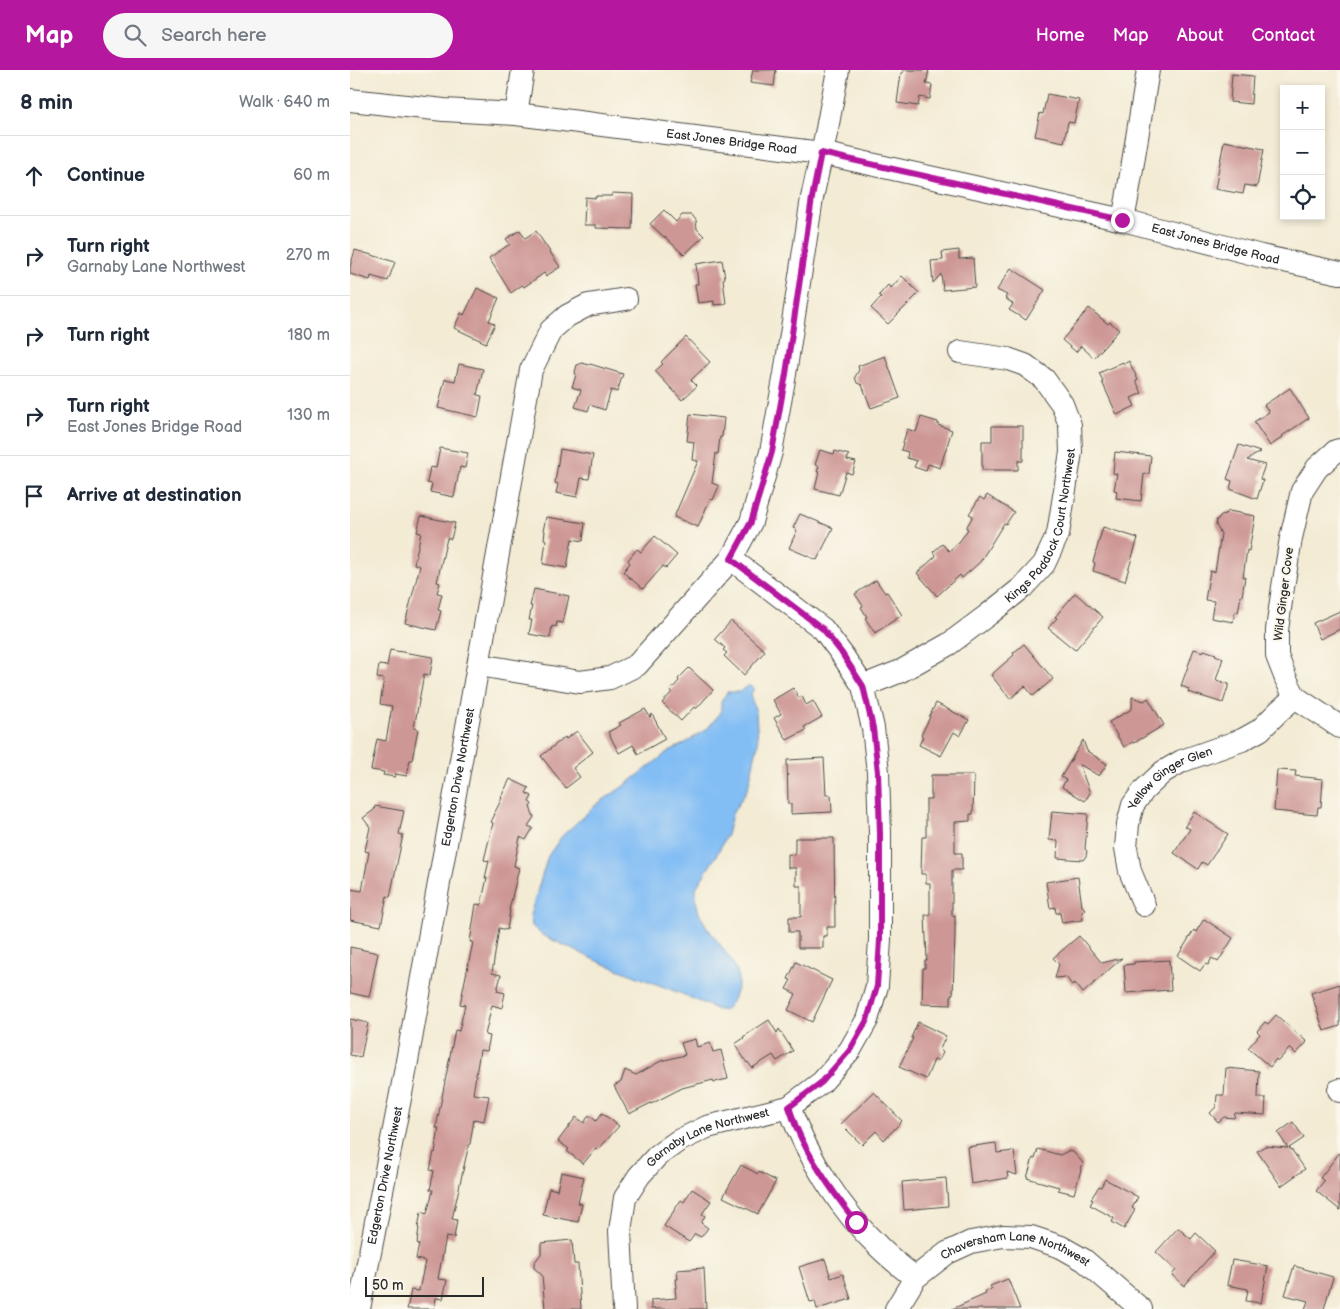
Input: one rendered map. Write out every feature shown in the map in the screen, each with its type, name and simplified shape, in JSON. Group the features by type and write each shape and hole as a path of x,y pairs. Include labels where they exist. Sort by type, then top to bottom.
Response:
{"street":[{"path":"516,114 523,70"},
{"path":"479,665 580,682 610,678 637,665 731,559 751,522 772,452 786,374 812,198 838,70"},
{"path":"1122,220 1148,70"},
{"name":"East Jones Bridge Road","path":"350,100 444,110 516,114 821,153 1122,220 1261,256 1340,273"},
{"name":"Edgerton Drive Northwest","path":"359,1309 404,1078 531,370 551,330 566,316 588,305 626,299"},
{"name":"Kings Paddock Court Northwest","path":"863,686 901,672 949,644 990,614 1023,587 1044,564 1058,534 1071,452 1070,425 1062,404 1044,380 1025,365 1008,359 960,352"},
{"name":"Wild Ginger Cove","path":"1295,697 1277,656 1277,630 1286,567 1302,491 1317,468 1340,450"},
{"name":"Garnaby Lane Northwest","path":"624,1309 620,1231 625,1198 639,1176 657,1156 678,1140 707,1127 789,1107 822,1082 850,1050 867,1020 877,986 880,940 878,772 873,728 863,686 841,652 823,629 731,559"},
{"path":"1295,697 1340,727"},
{"name":"Yellow Ginger Glen","path":"1144,905 1130,871 1126,848 1128,824 1133,805 1144,790 1163,772 1182,761 1242,740 1260,730 1295,697"},
{"path":"789,1107 798,1131 815,1163 838,1198 879,1248 914,1278"},
{"name":"Chaversham Lane Northwest","path":"896,1309 914,1278 947,1253 971,1242 1003,1236 1031,1237 1061,1246 1084,1260 1141,1309"}],"water":[{"path":"748,686 753,687 750,695 756,712 758,744 748,788 732,814 727,835 696,888 699,913 732,961 738,974 738,986 732,1002 725,1010 718,1010 602,963 542,935 532,926 530,915 548,856 562,836 597,804 627,784 669,751 684,744 708,728 721,712 721,702 727,692 739,692"}],"building":[{"path":"753,70 776,70 774,86 750,83"},
{"path":"903,70 929,70 926,84 932,85 930,99 920,97 918,106 897,103"},
{"path":"1232,74 1253,76 1251,104 1230,102"},
{"path":"1047,94 1079,100 1074,123 1068,122 1064,142 1035,136 1040,113 1043,114"},
{"path":"1224,141 1264,149 1257,187 1245,185 1243,194 1215,189"},
{"path":"612,193 633,194 632,229 596,228 596,225 584,225 585,197 612,196"},
{"path":"664,210 676,222 682,215 692,215 696,220 697,229 704,236 684,255 650,224"},
{"path":"520,230 525,238 536,231 560,267 546,276 544,273 524,287 522,285 511,293 489,258 510,244 506,239"},
{"path":"355,250 395,262 388,281 371,276 370,280 350,274"},
{"path":"959,250 959,259 973,258 975,287 943,290 941,274 933,283 931,261 943,260 942,252"},
{"path":"722,260 726,304 714,305 714,301 698,303 695,284 698,284 696,264"},
{"path":"1011,268 1045,290 1026,320 1009,310 1013,304 1005,298 1007,295 997,290"},
{"path":"902,276 919,293 888,324 871,308 881,297 879,295 888,285 891,288"},
{"path":"477,288 499,298 489,321 495,324 486,343 454,328 461,313 464,315"},
{"path":"1089,308 1108,324 1110,322 1119,330 1094,358 1081,346 1076,352 1062,340"},
{"path":"686,337 710,362 691,380 697,386 682,400 655,371 663,364 661,362"},
{"path":"885,356 900,398 871,408 862,385 857,383 855,377 859,370 858,366"},
{"path":"1129,361 1142,393 1131,398 1135,406 1117,415 1099,373"},
{"path":"582,363 623,374 617,392 611,390 605,410 590,405 588,411 575,407 581,390 572,387 577,365"},
{"path":"459,364 483,369 477,395 482,396 478,417 438,408 445,379 455,381"},
{"path":"1290,388 1309,418 1270,446 1254,422 1269,412 1264,405"},
{"path":"690,414 724,418 722,437 720,437 718,454 716,453 712,483 719,486 713,500 710,499 698,527 674,517 698,461 692,460 694,442 687,441"},
{"path":"921,417 938,422 938,425 952,430 940,468 928,464 926,471 914,467 917,461 907,458 908,452 901,450 907,429 916,432"},
{"path":"992,426 1023,426 1023,461 1018,461 1018,470 982,470 982,441 992,441"},
{"path":"1239,445 1260,452 1247,460 1265,465 1260,479 1263,480 1257,499 1230,489 1232,481 1227,479"},
{"path":"440,448 468,453 465,468 460,467 454,497 430,492 432,484 427,483 430,467 436,468"},
{"path":"560,449 593,455 589,479 581,478 577,497 556,493 558,484 555,483"},
{"path":"820,450 834,454 835,451 849,455 847,460 856,462 852,474 846,472 839,495 815,489 819,466 815,465"},
{"path":"1115,452 1151,456 1149,474 1144,474 1141,501 1116,498 1117,491 1114,490 1117,474 1113,473"},
{"path":"987,495 1014,512 1006,524 1004,523 980,562 962,578 960,575 937,596 917,573 936,556 933,552 942,544 949,551 960,541 968,529 966,528 973,516 969,514 980,497 984,500"},
{"path":"1229,511 1255,516 1249,551 1247,550 1242,596 1238,613 1235,612 1233,622 1211,618 1214,601 1205,600 1210,571 1215,572 1221,534 1216,525 1217,519"},
{"path":"800,514 833,528 817,560 789,548 797,530 793,528"},
{"path":"421,516 455,523 451,539 447,538 437,582 440,583 437,593 442,594 438,610 441,611 436,630 405,623 420,566 414,564 421,533 417,532"},
{"path":"546,517 585,523 583,541 572,539 567,568 543,564 546,540 544,539 545,531 543,531"},
{"path":"1103,527 1138,538 1125,581 1093,571 1095,563 1093,562"},
{"path":"655,536 677,555 666,568 663,566 643,589 623,572 630,563 628,560 637,549 641,552"},
{"path":"876,580 885,593 887,592 902,615 875,633 865,618 867,617 861,607 863,606 855,594"},
{"path":"534,589 569,596 563,623 557,622 556,627 552,626 550,638 529,634 532,620 529,620 532,606 530,606"},
{"path":"1075,593 1103,617 1075,650 1048,628"},
{"path":"1340,611 1340,629 1320,639 1313,623"},
{"path":"731,621 765,651 744,675 724,656 727,653 723,650 725,648 715,639"},
{"path":"1024,644 1053,679 1033,696 1025,686 1010,699 991,675"},
{"path":"1194,649 1203,652 1204,650 1223,658 1216,680 1229,684 1223,703 1188,692 1189,689 1181,686"},
{"path":"390,650 433,657 430,675 424,674 414,728 418,729 407,776 383,775 384,772 371,770 377,739 386,741 392,706 380,704 384,679 377,678 379,665 387,666"},
{"path":"689,668 713,690 696,709 694,707 681,721 662,703 672,692 670,691 679,681 678,679"},
{"path":"793,688 799,698 802,696 806,705 813,701 822,717 804,727 806,730 787,740 774,718 781,714 773,700"},
{"path":"1132,697 1144,701 1148,698 1164,725 1124,747 1109,722 1132,709"},
{"path":"936,703 969,720 960,736 954,732 941,756 919,745 923,737 921,735"},
{"path":"645,709 650,717 652,714 665,739 638,754 633,745 619,753 608,732 621,725 619,723"},
{"path":"577,731 593,752 573,768 580,777 566,788 541,756 565,737 566,739"},
{"path":"1083,740 1087,751 1107,764 1099,776 1079,764 1090,793 1085,801 1062,787 1066,780 1061,777"},
{"path":"824,758 826,795 831,795 832,812 791,814 791,804 788,804 787,760"},
{"path":"1277,770 1296,771 1295,776 1323,779 1321,807 1318,807 1317,815 1274,811"},
{"path":"931,775 974,775 973,814 970,814 970,821 955,822 955,853 962,853 962,870 952,870 952,916 955,915 955,934 951,1005 922,1004 923,968 925,968 925,960 927,960 925,915 930,915 930,883 926,883 926,874 921,874 922,837 926,837 926,799 931,799"},
{"path":"510,779 529,788 526,793 532,796 529,802 532,804 530,807 534,817 528,826 533,828 526,840 520,837 514,866 519,868 509,910 507,930 499,928 492,973 501,975 497,991 505,993 502,1008 492,1005 485,1035 490,1036 487,1051 480,1050 473,1094 489,1096 484,1121 474,1119 452,1219 457,1220 454,1238 446,1237 438,1279 447,1280 443,1299 436,1298 434,1309 407,1309 411,1290 419,1291 425,1261 416,1259 419,1244 417,1243 418,1228 421,1212 427,1214 433,1190 430,1190 434,1171 430,1170 439,1128 436,1128 455,1030 459,1031 465,1005 460,1004 473,942 470,942 476,904 481,905 487,878 485,878 489,861 484,860 493,823 491,822"},
{"path":"375,806 404,811 399,834 403,835 390,897 387,896 381,926 350,920 350,889 362,891 369,852 365,851 370,827 363,818 374,810"},
{"path":"1052,811 1088,814 1085,849 1087,851 1083,860 1057,858 1058,841 1049,840"},
{"path":"1194,812 1228,834 1207,865 1202,862 1198,869 1174,853 1190,829 1185,826"},
{"path":"795,838 834,838 835,927 827,927 827,936 823,936 823,948 798,948 798,932 789,932 789,917 801,917 801,886 796,886 796,868 788,868 788,854 795,855"},
{"path":"1078,877 1082,906 1085,909 1082,912 1083,920 1062,923 1060,913 1056,913 1055,907 1050,908 1046,882"},
{"path":"1204,919 1233,938 1218,962 1212,958 1208,965 1205,964 1200,971 1178,956 1194,930 1196,932"},
{"path":"1079,936 1102,963 1122,958 1083,993 1075,983 1072,985 1066,977 1055,978 1059,964 1053,958"},
{"path":"350,947 378,953 369,997 350,993"},
{"path":"1169,960 1171,990 1126,993 1124,965 1134,964 1134,962"},
{"path":"796,962 832,980 812,1022 788,1010 796,994 786,989 791,980 788,979"},
{"path":"1340,984 1340,1026 1324,1031 1311,993"},
{"path":"1276,1015 1307,1042 1296,1054 1290,1048 1278,1061 1276,1059 1270,1067 1248,1048 1260,1034 1257,1031 1265,1022 1268,1024"},
{"path":"350,1019 368,1023 361,1057 350,1055"},
{"path":"769,1020 777,1033 779,1029 793,1051 777,1061 773,1055 752,1068 735,1044"},
{"path":"918,1022 946,1036 940,1049 943,1053 939,1060 934,1060 926,1079 899,1067 913,1038 911,1038"},
{"path":"695,1039 697,1047 710,1043 713,1052 721,1050 728,1079 714,1082 713,1080 682,1088 629,1114 614,1086 621,1082 625,1070 636,1075 661,1061 685,1055 681,1043"},
{"path":"1226,1068 1259,1071 1258,1098 1266,1098 1265,1115 1235,1113 1234,1118 1224,1117 1218,1122 1210,1113 1216,1107 1217,1095 1224,1095"},
{"path":"874,1092 902,1121 884,1140 876,1131 862,1145 841,1124"},
{"path":"602,1113 619,1126 598,1150 596,1148 583,1164 567,1151 569,1149 558,1141 576,1117 584,1123 589,1115 596,1121"},
{"path":"1293,1122 1304,1138 1289,1148 1305,1169 1281,1186 1257,1151 1265,1146 1288,1148 1278,1133"},
{"path":"996,1143 997,1153 1014,1151 1017,1175 1007,1172 1008,1178 971,1184 967,1147"},
{"path":"1038,1149 1060,1155 1068,1151 1073,1152 1083,1163 1074,1194 1058,1190 1059,1187 1027,1178"},
{"path":"1340,1152 1340,1210 1316,1191 1324,1181 1320,1178"},
{"path":"741,1165 776,1181 758,1214 723,1197"},
{"path":"561,1172 584,1177 578,1203 582,1204 578,1222 543,1215 549,1188 557,1190"},
{"path":"946,1178 948,1206 904,1210 902,1182"},
{"path":"1105,1179 1138,1197 1132,1208 1135,1210 1124,1229 1112,1222 1114,1218 1090,1205 1093,1200 1091,1199"},
{"path":"692,1189 711,1201 702,1214 705,1216 701,1223 708,1228 701,1237 695,1234 689,1242 664,1226 681,1200 684,1202"},
{"path":"1178,1228 1191,1239 1196,1233 1215,1251 1184,1286 1172,1275 1176,1270 1156,1252"},
{"path":"572,1240 574,1264 578,1264 581,1309 545,1309 542,1275 534,1268 534,1263 541,1254 541,1243"},
{"path":"825,1259 831,1278 843,1274 851,1299 817,1309 815,1301 810,1302 799,1267"},
{"path":"1232,1260 1268,1266 1261,1303 1246,1301 1248,1289 1227,1285"},
{"path":"1294,1266 1333,1277 1324,1309 1305,1309 1308,1301 1285,1295"},
{"path":"704,1268 706,1309 651,1309 651,1300 676,1298 677,1270"},
{"path":"1008,1279 1020,1309 952,1309 986,1294 985,1292 992,1289 990,1286"}],"route":[{"path":"856,1222 815,1163 798,1131 789,1107 822,1082 850,1050 867,1020 877,986 880,940 880,834 878,772 873,728 863,686 841,652 823,629 731,559 751,522 772,452 786,374 812,198 821,153 1122,220"}]}
